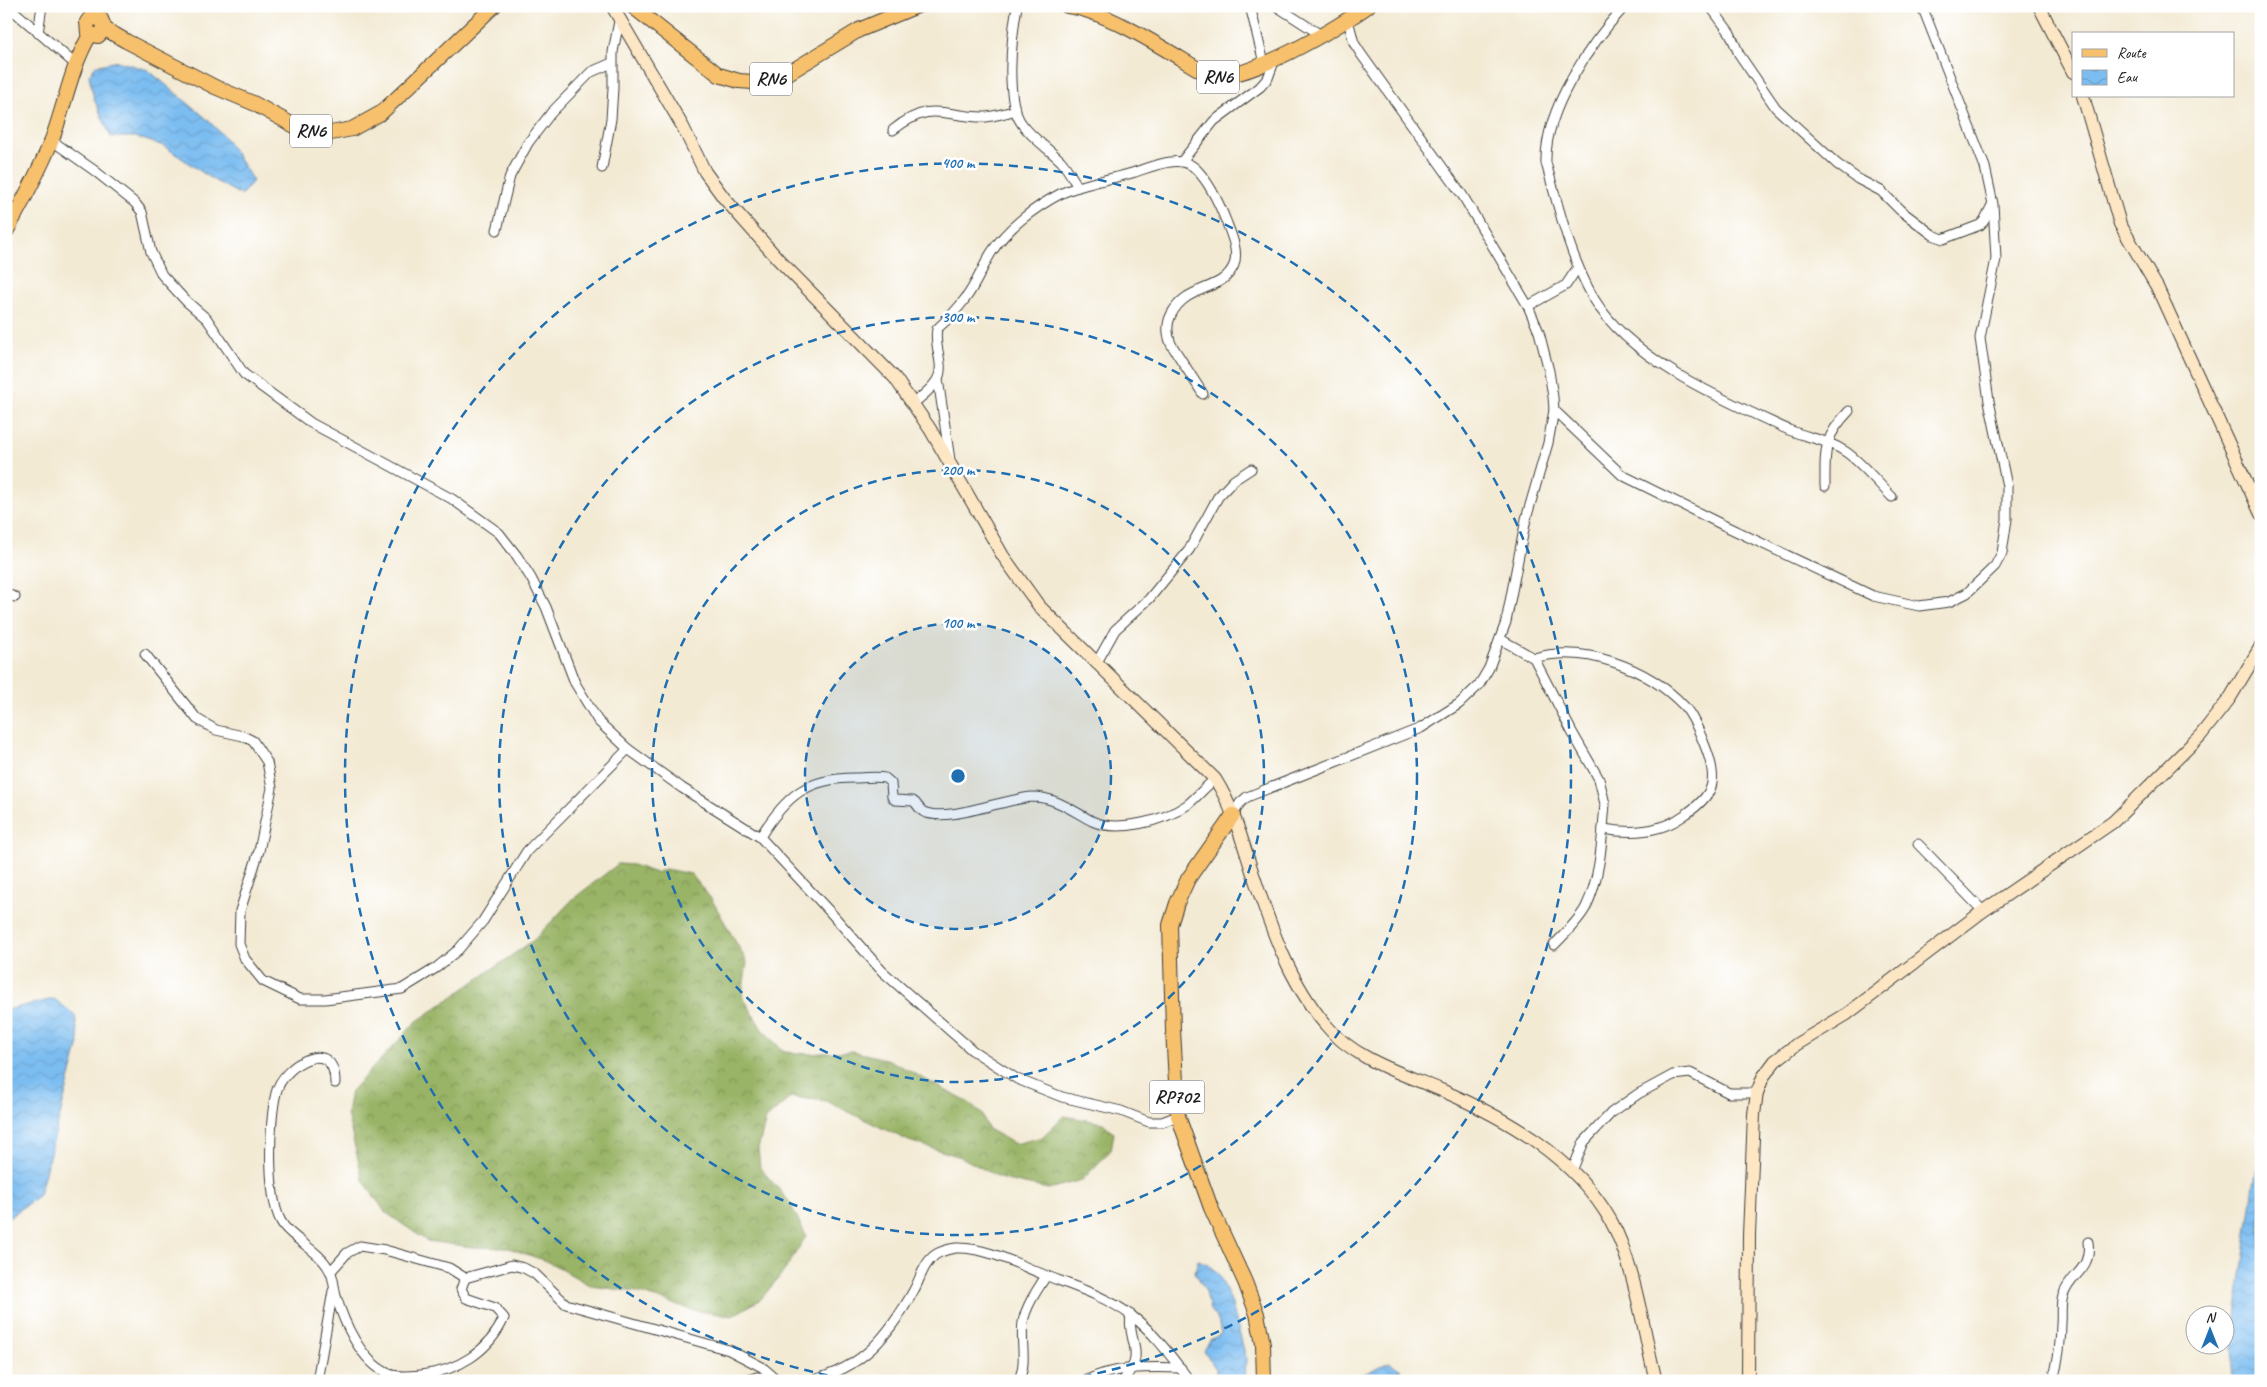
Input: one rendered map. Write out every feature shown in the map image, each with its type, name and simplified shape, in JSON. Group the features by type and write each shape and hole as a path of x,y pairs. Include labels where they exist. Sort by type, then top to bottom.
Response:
{"main road":[{"name":"RN6","path":"6,232 37,174 52,140 75,64 90,35 86,28 87,22 96,12 105,28 215,88 253,103 302,130 331,133 352,129 381,113 494,6"},
{"path":"612,6 619,21 683,127 705,172 724,198 772,252 895,378 914,403 1003,556 1039,606 1096,664 1198,760 1215,780 1228,800 1282,955 1326,1026 1344,1044 1368,1058 1474,1104 1518,1129 1572,1171 1594,1195 1611,1222 1624,1255 1633,1284 1656,1381"},
{"name":"RN6","path":"632,6 719,75 739,81 753,82 777,78 790,72 859,30 917,6"},
{"name":"RN6","path":"1067,6 1081,9 1117,24 1214,77 1226,77 1269,61 1322,36 1368,6"},
{"path":"2039,6 2072,70"},
{"path":"90,35 98,36 103,34 105,28"},
{"path":"2084,98 2120,224 2157,287 2261,514"},
{"path":"1748,1381 1749,1235 1754,1114 1757,1093 1763,1077 1775,1061 1797,1044 1847,1014 1983,910 2113,822 2200,736 2230,698 2261,646"},
{"name":"RP702","path":"1233,815 1188,879 1170,924 1173,1030 1178,1116 1211,1208 1245,1282 1256,1314 1263,1344 1264,1381"}],"street":[{"path":"8,6 75,64"},
{"path":"38,33 42,6"},
{"path":"1017,6 1011,56 1011,79 1016,110 1021,123 1062,162 1078,187"},
{"path":"1182,161 1214,121 1260,88 1268,78 1269,61 1250,6"},
{"path":"1276,6 1322,36"},
{"path":"1626,6 1590,48 1569,82 1550,132 1546,150 1546,163 1578,267 1594,298 1609,319 1652,359 1724,398 1792,431 1827,442 1847,452 1892,497"},
{"path":"1710,6 1730,33 1739,54 1776,108 1837,164 1858,179 1881,191 1900,210 1933,235 1943,239 1980,225 1993,204"},
{"path":"1554,410 1622,475 1873,596 1919,606 1949,602 1967,593 1995,566 2002,553 2007,519 2007,486 1989,401 1980,338 1996,260 1993,204 1985,167 1922,6"},
{"path":"1233,815 1240,803 1247,797 1421,728 1447,714 1479,685 1489,668 1506,622 1526,519 1548,443 1554,410 1549,371 1539,332 1528,306 1463,196 1354,43 1348,20"},
{"path":"602,168 611,119 612,63 619,21"},
{"path":"497,230 510,176 528,144 552,113 591,72 612,63"},
{"path":"893,130 922,113 931,111 986,117 1016,110"},
{"path":"52,140 135,203 142,212 151,252 162,275 186,301 207,319 244,374 311,423 452,499 499,533 517,556 546,607 575,684 585,703 598,721 628,749 682,788 760,837 831,912 882,972 972,1050 1017,1079 1062,1097 1115,1110 1149,1122 1162,1122 1178,1116"},
{"path":"951,464 938,379 940,367 935,336 937,329 966,299 991,252 1016,225 1060,194 1078,187 1182,161 1191,164 1205,177 1222,210 1233,240 1235,256 1234,265 1218,283 1196,290 1177,304 1167,326 1171,344 1203,394"},
{"path":"1566,285 1578,267"},
{"path":"1528,306 1566,285 1587,283"},
{"path":"914,403 938,379"},
{"path":"1825,486 1827,442 1832,431 1849,411"},
{"path":"1096,664 1115,630 1149,599 1188,550 1218,497 1234,480 1251,469"},
{"path":"1500,639 1534,658 1599,780 1605,804 1598,865 1586,907 1569,930 1554,945"},
{"path":"145,654 197,719 216,730 243,736 253,741 267,762 272,788 259,851 240,911 239,944 245,959 263,981 300,999 325,999 402,989 436,968 458,950 483,921 528,851 628,749"},
{"path":"1534,658 1558,654 1593,656 1614,661 1657,685 1685,706 1709,756 1713,783 1710,791 1691,811 1677,820 1647,831 1622,832 1603,829"},
{"path":"760,837 782,805 794,794 808,786 828,780 885,778 891,783 892,797 895,800 914,802 924,812 931,814 986,808 1021,798 1049,799 1104,826 1114,827 1172,813 1188,804 1215,780"},
{"path":"1918,844 1983,910"},
{"path":"335,1083 332,1063 324,1059 315,1058 296,1065 276,1090 271,1128 273,1194 281,1222 331,1272 334,1289 348,1328 363,1352 379,1368 388,1374 395,1375 422,1375 455,1367 473,1357 494,1336 504,1318 495,1308 466,1298 461,1290 465,1278"},
{"path":"1572,1171 1584,1142 1611,1113 1638,1094 1673,1075 1690,1073 1729,1093 1757,1093"},
{"path":"2052,1381 2060,1345 2061,1302 2066,1287 2084,1267 2089,1258 2088,1242"},
{"path":"331,1272 347,1253 360,1246 385,1250 449,1268 465,1278 512,1265 536,1274 566,1304 728,1350 762,1367 781,1380"},
{"path":"809,1381 827,1376 848,1366 882,1339 894,1325 929,1261 944,1250 957,1248 973,1250 1004,1259 1104,1299 1131,1315 1160,1341 1190,1381"},
{"path":"1018,1381 1023,1365 1022,1328 1025,1315 1046,1276"},
{"path":"317,1381 334,1289"},
{"path":"1123,1381 1131,1368 1136,1351 1129,1328 1131,1315"},
{"path":"1085,1381 1101,1374 1131,1368 1181,1368"},
{"path":"746,1381 757,1377 781,1380"}],"green space":[{"path":"618,864 633,865 656,873 665,869 691,874 712,900 747,962 742,995 761,1028 784,1052 809,1054 852,1051 889,1060 971,1104 982,1114 988,1129 1015,1144 1042,1137 1064,1116 1103,1123 1114,1133 1111,1150 1082,1180 1048,1189 1002,1179 961,1157 909,1141 826,1101 791,1097 766,1119 758,1149 760,1168 789,1201 806,1236 785,1270 761,1299 732,1316 693,1310 637,1292 591,1286 549,1262 509,1248 471,1247 427,1241 385,1212 363,1180 347,1114 351,1091 416,1022 534,940 573,899"}],"water":[{"path":"117,61 148,70 207,119 227,140 253,181 241,195 212,179 164,146 136,137 111,137 94,99 89,75 95,66"},
{"path":"54,999 75,1015 79,1043 39,1195 6,1220 6,1010"},
{"path":"2261,1158 2261,1381 2233,1381 2232,1354 2234,1354 2234,1324 2256,1172"},
{"path":"1198,1260 1208,1264 1219,1275 1231,1301 1246,1358 1245,1381 1217,1381 1216,1369 1204,1351 1210,1340 1221,1334 1218,1320 1210,1310 1206,1292 1195,1272"},
{"path":"1389,1362 1401,1370 1384,1381 1349,1381"}]}
